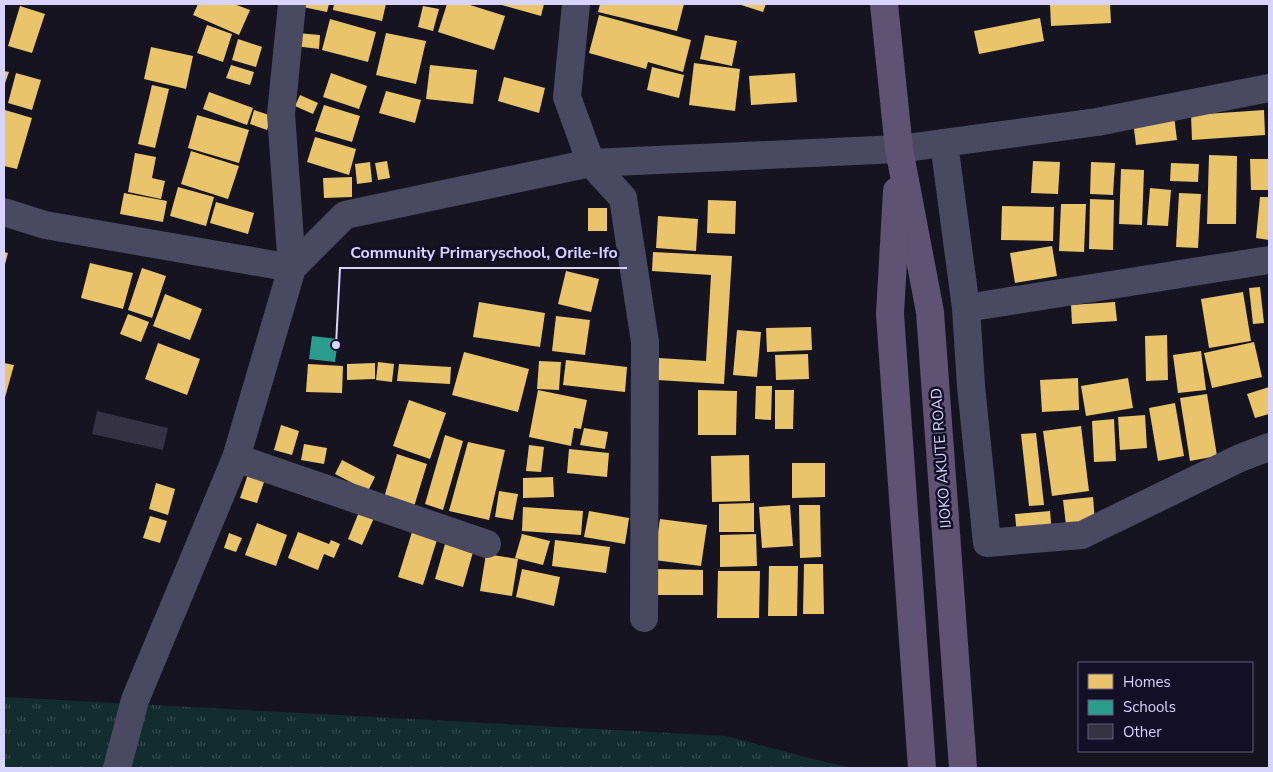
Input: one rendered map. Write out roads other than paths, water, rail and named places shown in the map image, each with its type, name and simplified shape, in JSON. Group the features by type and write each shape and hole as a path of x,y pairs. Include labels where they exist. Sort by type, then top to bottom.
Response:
{"main road":[{"name":"IJOKO AKUTE ROAD","path":"884,4 899,149 930,312 963,768"},
{"name":"IJOKO AKUTE ROAD","path":"899,149 890,314 922,768"}],"street":[{"path":"120,757 135,700 236,458 292,268 280,114 292,4"},
{"path":"576,4 567,97 591,163 623,198 645,342 644,618"},
{"path":"292,268 345,214 591,163 899,149 1097,122 1269,88"},
{"path":"944,143 966,308 971,386 987,544 1082,535 1240,458 1269,447"},
{"path":"4,212 45,225 292,268"},
{"path":"966,308 1269,260"},
{"path":"236,458 487,544"}],"place":[{"name":"Community Primaryschool, Orile-Ifo","path":"336,345"}]}
